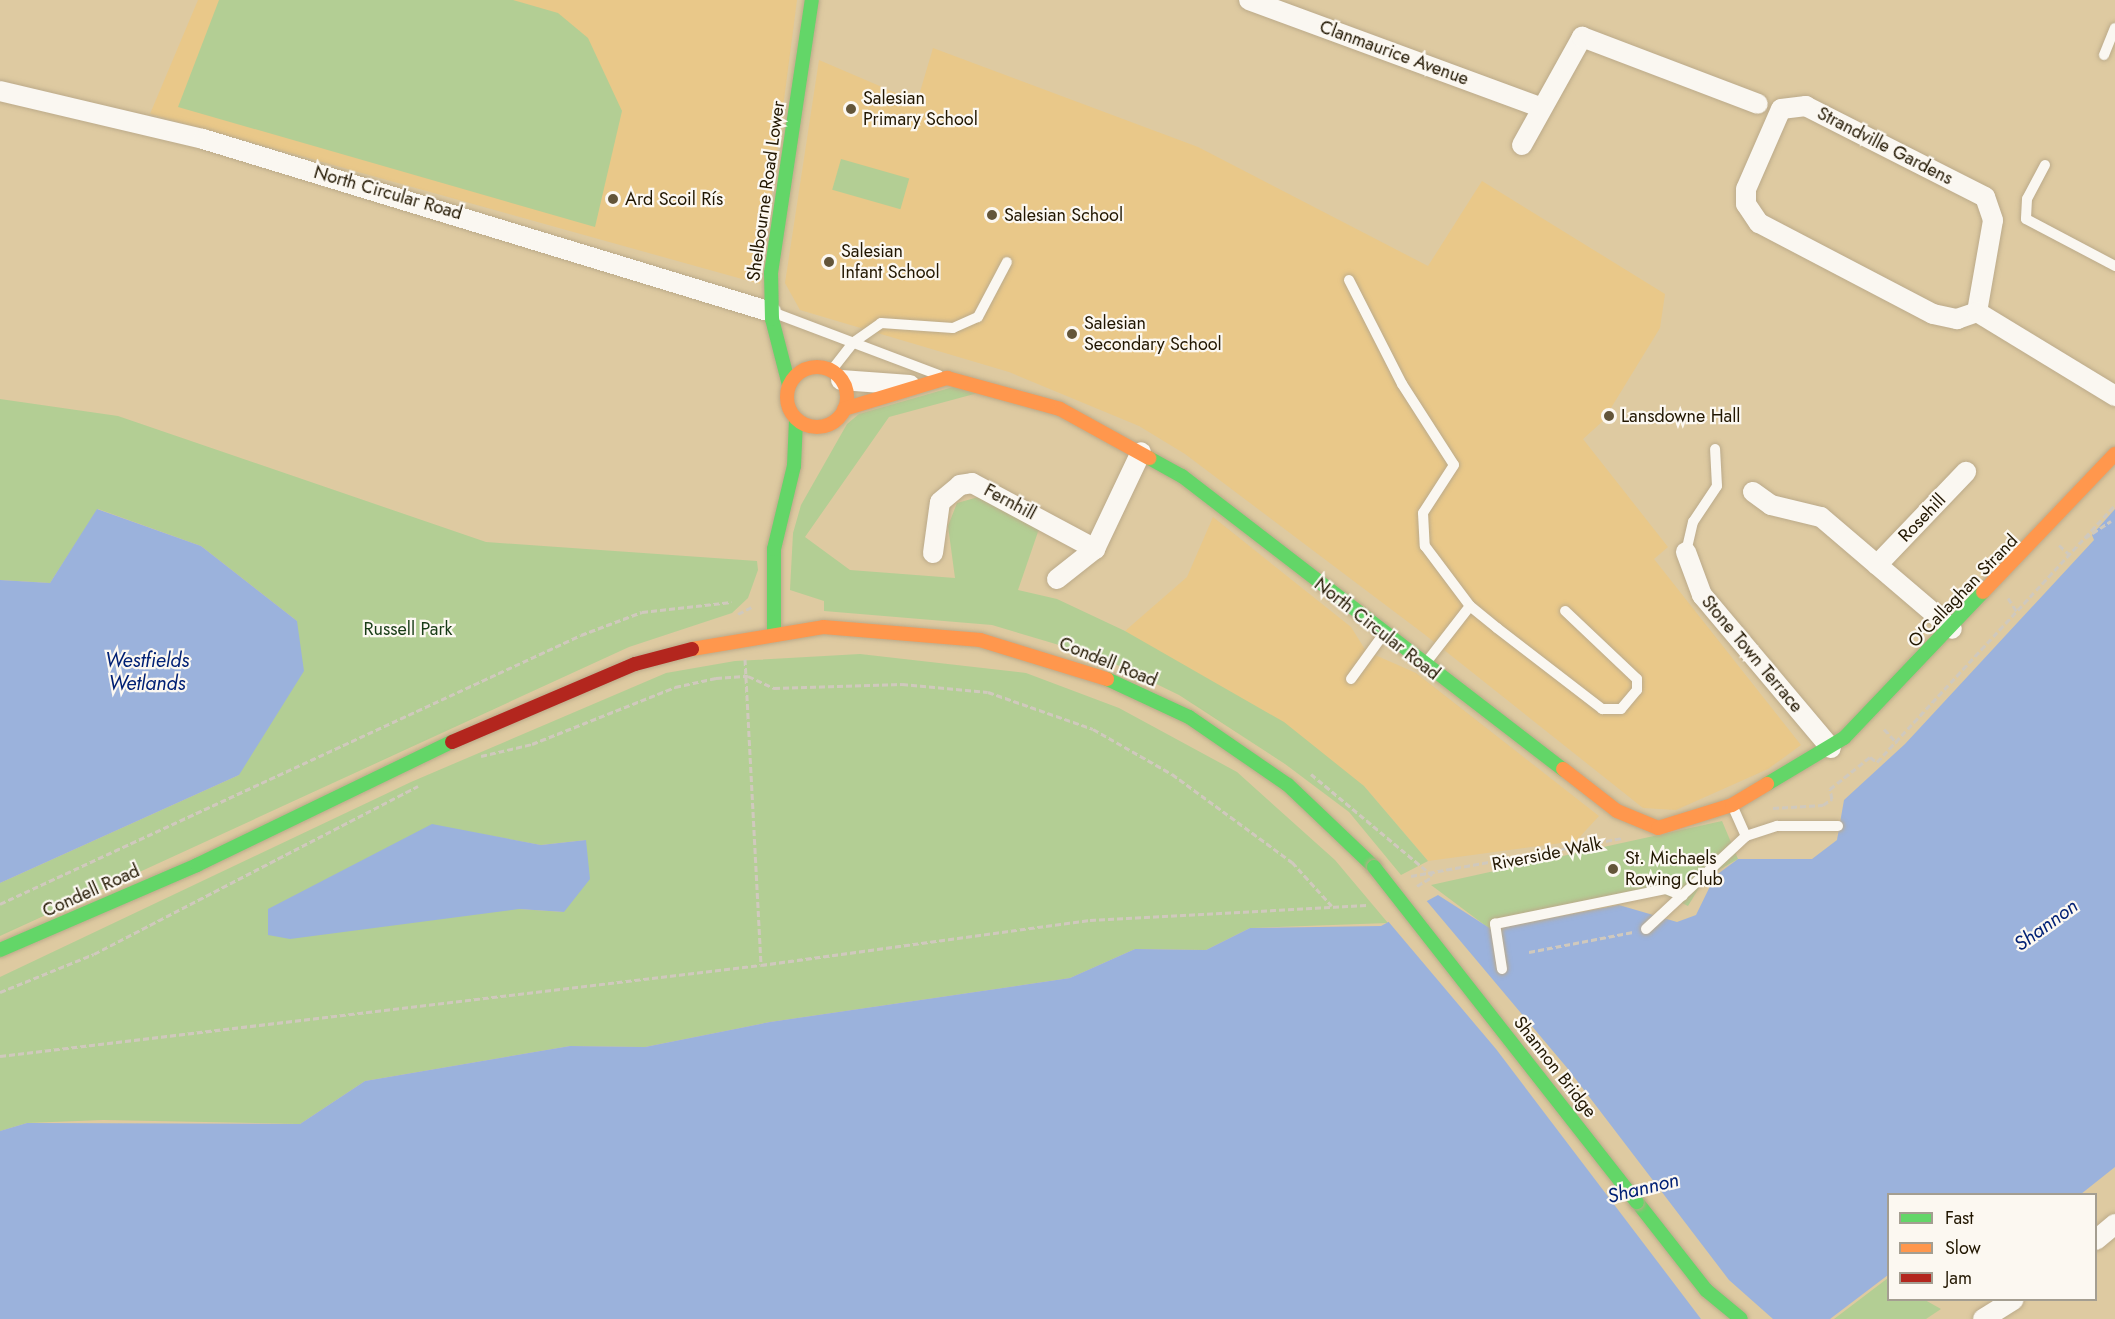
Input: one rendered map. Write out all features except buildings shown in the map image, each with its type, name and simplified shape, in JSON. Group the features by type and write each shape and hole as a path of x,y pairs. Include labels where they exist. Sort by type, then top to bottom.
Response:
{"main road":[{"name":"Shelbourne Road Lower","path":"794,466 796,420 787,403 789,385 772,315 771,273 812,0"},
{"path":"772,315 800,349 830,372 844,410 833,422 818,427 796,420"},
{"path":"789,385 801,371 830,372"},
{"name":"North Circular Road","path":"844,410 914,385 946,378 1060,409 1182,476 1423,666 1617,811 1658,828 1732,805 1831,748"},
{"path":"774,632 774,549 794,466 818,427"},
{"name":"O'Callaghan Strand","path":"1831,748 1952,629 2115,454"},
{"name":"Condell Road","path":"0,950 197,865 553,697 635,664 774,632 898,630 980,640 1118,682 1189,717 1288,785 1374,867"},
{"name":"Shannon Bridge","path":"1374,867 1706,1290"},
{"path":"1706,1290 1720,1319"},
{"path":"1706,1290 1741,1319"}],"street":[{"name":"Clanmaurice Avenue","path":"1249,0 1540,107"},
{"path":"1522,145 1540,107 1582,37 1758,104"},
{"name":"North Circular Road","path":"0,91 203,139 772,315"},
{"name":"Strandville Gardens","path":"1806,106 1985,197 1993,220 1977,312 1958,319 1933,314 1759,223 1746,204 1746,189 1781,109 1806,106"},
{"path":"1977,312 2115,396"},
{"name":"North Circular Road","path":"830,372 914,385"},
{"path":"1057,579 1095,549 1142,452"},
{"name":"Rosehill","path":"1877,565 1966,472"},
{"name":"Fernhill","path":"933,554 940,502 960,485 972,483 1095,549"},
{"path":"1753,492 1781,508 1813,512 1952,629"},
{"name":"Stone Town Terrace","path":"1686,552 1702,595 1831,748"},
{"path":"2097,1239 2115,1224"},
{"path":"1984,1319 2011,1301"}],"lane":[{"path":"2104,55 2114,33"},
{"path":"2045,165 2027,199 2026,219 2115,266"},
{"path":"830,372 854,342 881,323 953,328 978,317 1007,262"},
{"path":"1349,279 1402,384 1452,458 1453,471 1420,524 1425,546 1470,606 1602,709 1621,709 1637,690 1637,679 1565,611"},
{"path":"772,315 854,342 946,378"},
{"path":"1686,552 1693,522 1717,486 1715,449"},
{"path":"1423,666 1470,606"},
{"path":"1351,679 1383,635"},
{"path":"1732,805 1746,836"},
{"path":"1646,929 1746,836 1777,826 1838,826"},
{"path":"1502,969 1495,924 1666,889 1683,896"}],"path":[{"path":"1763,807 1822,805 1832,799 1830,789 1852,771 1870,757 1877,762 1898,743 2115,505"},
{"path":"2085,538 2111,520"},
{"path":"2007,600 2018,612"},
{"path":"0,904 581,635 642,612 731,602"},
{"path":"744,655 748,676 761,965"},
{"path":"478,756 505,750 675,687 748,676 774,688 880,683 988,692 1093,729 1172,774 1292,862 1332,906"},
{"path":"1881,725 1898,743"},
{"path":"1849,766 1852,771"},
{"path":"1303,768 1349,800 1434,876"},
{"path":"0,992 115,944 427,781"},
{"name":"Riverside Walk","path":"1434,876 1627,838"},
{"path":"1398,876 1434,876"},
{"path":"1416,886 1434,876"},
{"path":"0,1056 761,965 1090,920 1367,905"},
{"path":"1529,952 1646,929"}],"shaded area":[{"name":"Ard Scoil Rís","path":"198,0 797,0 760,284 150,114"},
{"path":"933,48 1198,147 1428,266 1482,181 1665,294 1660,328 1603,421 1583,439 1668,547 1654,559 1801,745 1768,769 1676,810 1643,808 1424,634 1185,454 1139,426 1009,372 800,310 785,283 819,60 917,102"},
{"path":"1213,517 1351,627 1366,651 1416,673 1599,816 1576,841 1428,861 1364,786 1125,631 1187,577"}],"green space":[{"path":"219,0 513,0 558,13 588,38 622,111 595,227 178,107"},
{"path":"841,159 909,179 900,209 832,190"},
{"path":"967,383 989,390 889,417 805,537 850,570 955,578 948,526 957,503 982,496 1040,526 1018,590 1057,599 1125,631 1284,722 1364,786 1428,861 1401,875 1349,812 1285,764 1179,695 1103,658 992,625 824,611 824,601 790,590 793,533 801,505 847,424 859,414"},
{"name":"Russell Park","path":"0,399 118,416 486,542 757,561 758,570 748,598 732,613 629,647 0,936 0,883 239,775 297,621 201,546 98,509 50,583 0,580"},
{"path":"860,654 1026,673 1119,708 1237,772 1335,860 1388,923 1250,928 1206,950 1135,949 1070,978 770,1022 645,1047 570,1046 365,1081 300,1124 103,1120 27,1123 0,1131 0,977 411,782 666,673 735,661","holes":["432,825 541,845 586,840 564,912 519,909"]},
{"name":"St. Michaels Rowing Club","path":"1722,821 1738,859 1705,878 1688,906 1663,894 1490,929 1431,885"},
{"path":"1887,1279 1887,1301 1927,1301 1941,1309 1926,1319 1834,1319"}],"water":[{"name":"Westfields Wetlands","path":"97,509 201,546 297,621 304,671 239,775 0,883 0,580 50,583"},
{"name":"Shannon","path":"2115,509 2115,1167 2082,1193 1887,1193 1887,1276 1830,1319 0,1319 0,1131 27,1123 300,1124 365,1081 570,1046 645,1047 770,1022 1070,978 1135,949 1206,950 1250,928 1381,926 1438,895 1491,929 1619,905 1677,922 1696,915 1715,876 1738,859 1812,859 1837,840 1844,800 1905,744 2094,540 2092,535"},
{"path":"432,824 541,845 586,840 590,879 564,912 519,909 290,939 268,935 268,909"}],"pier":[{"path":"1425,899 1568,1069 1729,1280 1773,1319 1701,1319 1496,1049 1387,920"}],"traffic: fast":[{"path":"789,385 772,319 771,273 812,0"},
{"path":"774,632 774,549 794,466 796,420"},
{"path":"1149,458 1182,476 1563,769"},
{"path":"1767,784 1844,738 1983,592"},
{"path":"1107,679 1189,717 1288,785 1374,867"},
{"path":"0,950 197,865 452,742"},
{"path":"1374,867 1637,1202"},
{"path":"1637,1202 1706,1290 1741,1319"}],"traffic: slow":[{"path":"817,367 834,372 842,380 847,397 842,414 834,422 817,427 800,422 792,414 787,397 792,380 800,372 817,367"},
{"path":"844,409 947,378 1060,409 1149,458"},
{"path":"1983,592 2115,454"},
{"path":"692,649 823,627 980,640 1107,679"},
{"path":"1563,769 1617,811 1658,828 1732,805 1767,784"}],"traffic: jam":[{"path":"452,742 635,664 692,649"}],"place":[{"name":"Salesian Primary School","path":"851,109"},
{"name":"Ard Scoil Rís","path":"613,199"},
{"name":"Salesian School","path":"992,215"},
{"name":"Salesian Infant School","path":"829,262"},
{"name":"Salesian Secondary School","path":"1072,334"},
{"name":"Lansdowne Hall","path":"1609,416"},
{"name":"St. Michaels Rowing Club","path":"1613,869"}]}
